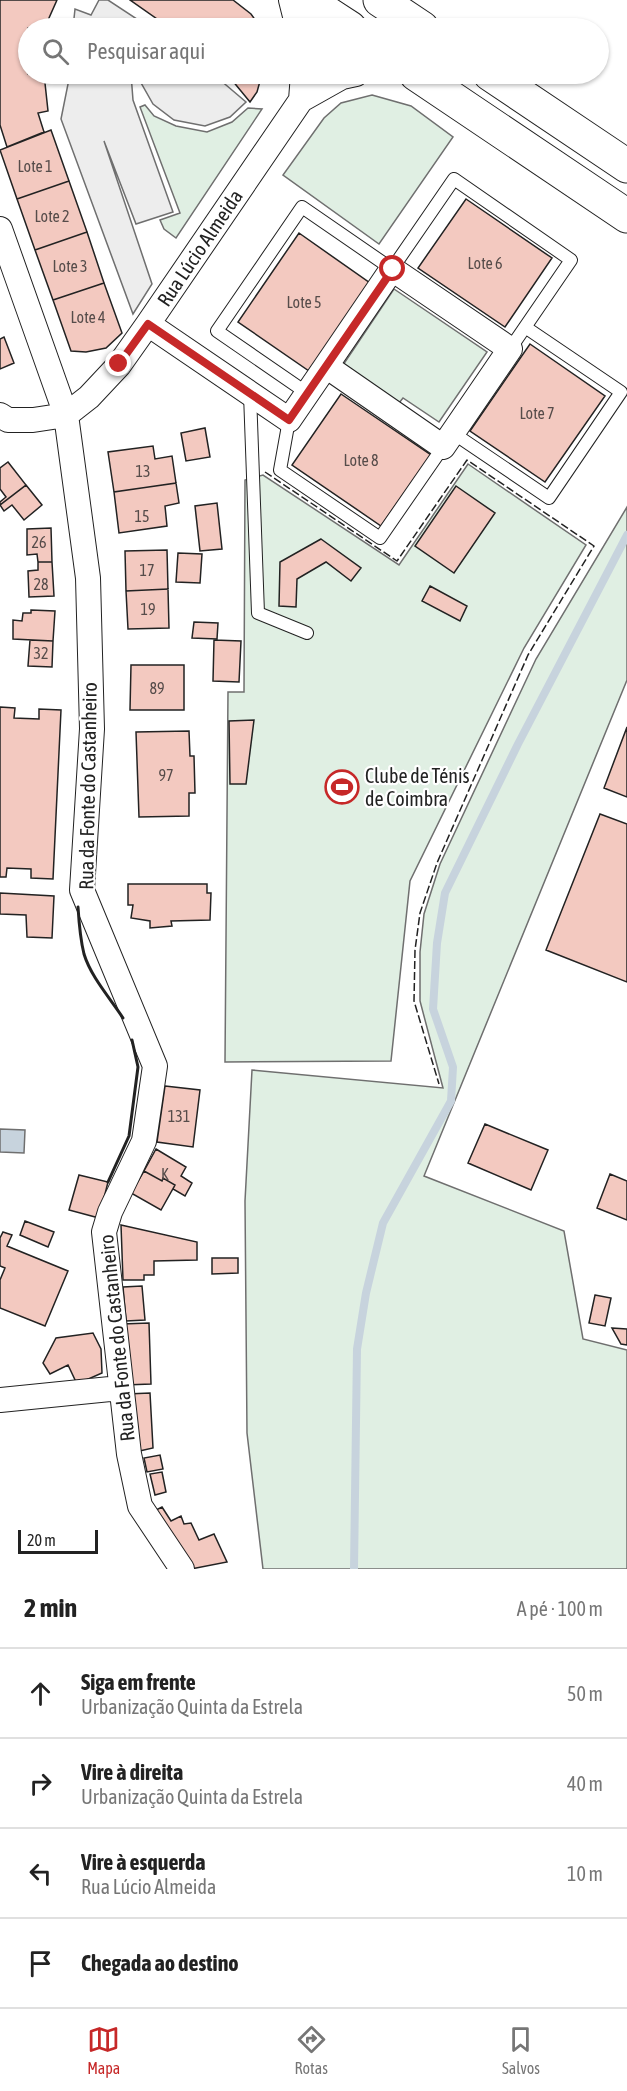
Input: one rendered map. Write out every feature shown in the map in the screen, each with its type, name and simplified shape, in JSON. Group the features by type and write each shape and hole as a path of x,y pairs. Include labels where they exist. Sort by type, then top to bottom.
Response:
{"main road":[{"path":"307,0 335,18"},
{"path":"380,0 407,18"},
{"path":"431,84 627,216"},
{"path":"505,84 627,166"}],"street":[{"path":"291,0 296,18"},
{"name":"Rua Lúcio Almeida","path":"301,100 302,84"},
{"name":"Rua Lúcio Almeida","path":"66,415 89,397 119,364 301,100 330,84"},
{"name":"Rua da Fonte do Castanheiro","path":"0,229 66,415 88,578 92,729 82,890 155,1066 144,1141 110,1212 104,1232 120,1388 129,1454 140,1506 182,1569"},
{"path":"148,324 289,420 308,393 326,366 393,269 510,349 448,440 326,366"},
{"path":"0,415 8,420 33,420 66,415"},
{"path":"0,1400 120,1388"}],"lane":[{"path":"308,393 217,331 302,207 393,269 454,179 571,260 510,349"},
{"path":"289,420 280,470 380,538 448,440 549,498 621,392 525,327"},
{"path":"250,393 258,613 307,633"}],"green space":[{"path":"372,95 411,106 453,137 379,244 283,175 324,118 341,103"},
{"path":"145,105 154,116 176,126 207,132 232,122 248,108 262,109 176,238 164,229 160,220 180,213 140,107"},
{"path":"394,289 487,352 439,422 403,398 399,403 343,365"},
{"name":"Clube de Ténis de Coimbra","path":"468,464 586,545 524,648 410,881 391,1061 225,1062 228,692 244,692 245,480 263,475 399,565"},
{"path":"627,507 627,680 424,1176 564,1231 583,1339 627,1350 627,1569 263,1569 247,1433 245,1201 252,1070 443,1088 420,1001 420,952 424,914 440,864 536,659"}],"shaded area":[{"path":"99,0 108,0 135,18 74,18 75,9 91,15"},
{"path":"68,84 132,84 133,100 173,212 136,224 104,141 152,284 133,314 61,119"},
{"path":"142,84 225,84 246,102 230,117 205,126 174,120 153,104"},
{"path":"0,1129 25,1130 24,1153 0,1152"}],"building":[{"path":"0,0 57,0 49,18 18,18 18,84 45,84 48,111 38,113 44,132 7,147 0,125"},
{"path":"130,0 233,0 254,18 156,18"},
{"path":"235,84 259,84 250,102"},
{"path":"51,130 69,181 17,199 0,150"},
{"path":"69,181 87,232 35,250 17,199"},
{"path":"466,199 552,258 505,327 418,268"},
{"path":"87,232 104,283 53,300 35,250"},
{"path":"299,233 370,283 309,371 238,322"},
{"path":"104,283 122,333 106,348 86,352 71,351 53,300"},
{"path":"4,337 14,363 0,369 0,339"},
{"path":"530,344 605,396 545,482 470,431"},
{"path":"341,394 431,455 381,526 292,465"},
{"path":"205,428 210,457 186,461 181,433"},
{"path":"153,446 155,459 172,456 176,483 114,492 108,452"},
{"path":"8,462 26,485 0,505 6,497 0,489 0,468"},
{"path":"176,483 179,503 165,506 167,526 119,533 114,492"},
{"path":"26,485 42,505 24,520 12,505 4,511 0,505"},
{"path":"456,486 495,513 454,573 415,546"},
{"path":"217,503 222,549 200,551 195,506"},
{"path":"51,528 52,562 38,562 37,554 27,555 27,529"},
{"path":"321,539 361,568 351,581 326,562 297,579 296,607 279,606 280,562"},
{"path":"167,550 168,589 126,591 125,551"},
{"path":"178,553 202,554 200,583 176,582"},
{"path":"38,562 52,562 54,596 29,597 28,571 38,570"},
{"path":"430,586 467,606 460,621 422,601"},
{"path":"168,589 169,628 128,629 126,591"},
{"path":"31,610 55,611 53,641 13,639 13,620 22,621 23,613 31,613"},
{"path":"194,622 218,623 217,639 192,638"},
{"path":"30,640 53,641 52,667 28,666"},
{"path":"214,640 241,641 239,682 213,681"},
{"path":"131,665 184,665 184,710 130,710"},
{"path":"0,707 15,708 14,718 39,719 39,709 61,710 53,879 31,878 31,869 7,868 6,877 0,877"},
{"path":"254,720 246,784 230,784 229,721"},
{"path":"627,727 627,797 604,788"},
{"path":"189,731 190,756 194,756 195,793 189,793 189,816 139,817 136,732"},
{"path":"600,814 627,824 627,982 546,950"},
{"path":"128,884 207,884 207,893 211,893 210,920 171,921 172,926 150,928 150,921 131,918 133,905 128,905"},
{"path":"0,893 54,896 52,938 27,937 26,915 0,914"},
{"path":"165,1086 200,1090 193,1147 157,1142"},
{"path":"485,1124 548,1150 531,1190 468,1163"},
{"path":"156,1149 186,1167 181,1176 192,1183 185,1196 173,1189 175,1185 144,1171"},
{"path":"144,1171 175,1185 161,1210 131,1193"},
{"path":"610,1174 627,1181 627,1220 597,1208"},
{"path":"79,1175 108,1182 99,1218 69,1210"},
{"path":"25,1221 54,1232 48,1247 20,1235"},
{"path":"121,1225 197,1242 197,1260 154,1261 154,1275 144,1275 144,1280 123,1280"},
{"path":"3,1232 12,1235 7,1246 68,1271 45,1326 0,1308 0,1280 5,1268 0,1266 0,1238"},
{"path":"212,1258 238,1258 238,1273 212,1274"},
{"path":"142,1286 145,1320 126,1321 123,1287"},
{"path":"595,1295 611,1298 605,1326 589,1323"},
{"path":"149,1323 151,1384 125,1385 122,1324"},
{"path":"612,1328 627,1329 627,1345 621,1344"},
{"path":"93,1333 101,1349 102,1373 77,1384 68,1365 50,1374 43,1363 56,1338"},
{"path":"150,1393 153,1448 135,1452 127,1394"},
{"path":"160,1455 163,1469 147,1472 144,1458"},
{"path":"162,1472 166,1492 155,1495 150,1474"},
{"path":"162,1507 171,1521 181,1516 184,1524 191,1523 199,1540 214,1534 227,1562 191,1569 154,1511"}],"waterway":[{"path":"354,1569 357,1349 366,1293 383,1223 451,1101 453,1067 433,1009 437,943 445,893 518,744 627,535"}],"fence":[{"path":"265,472 397,561 467,460 594,546 528,655 437,863 420,913 415,950 414,1001 439,1084"}],"wall":[{"path":"78,907 79,925 87,963 123,1018"},
{"path":"108,1182 129,1136 138,1067 132,1040"}],"place":[{"name":"Clube de Ténis de Coimbra","path":"342,787"}],"route":[{"path":"119,364 148,324 289,420 393,269"}]}
